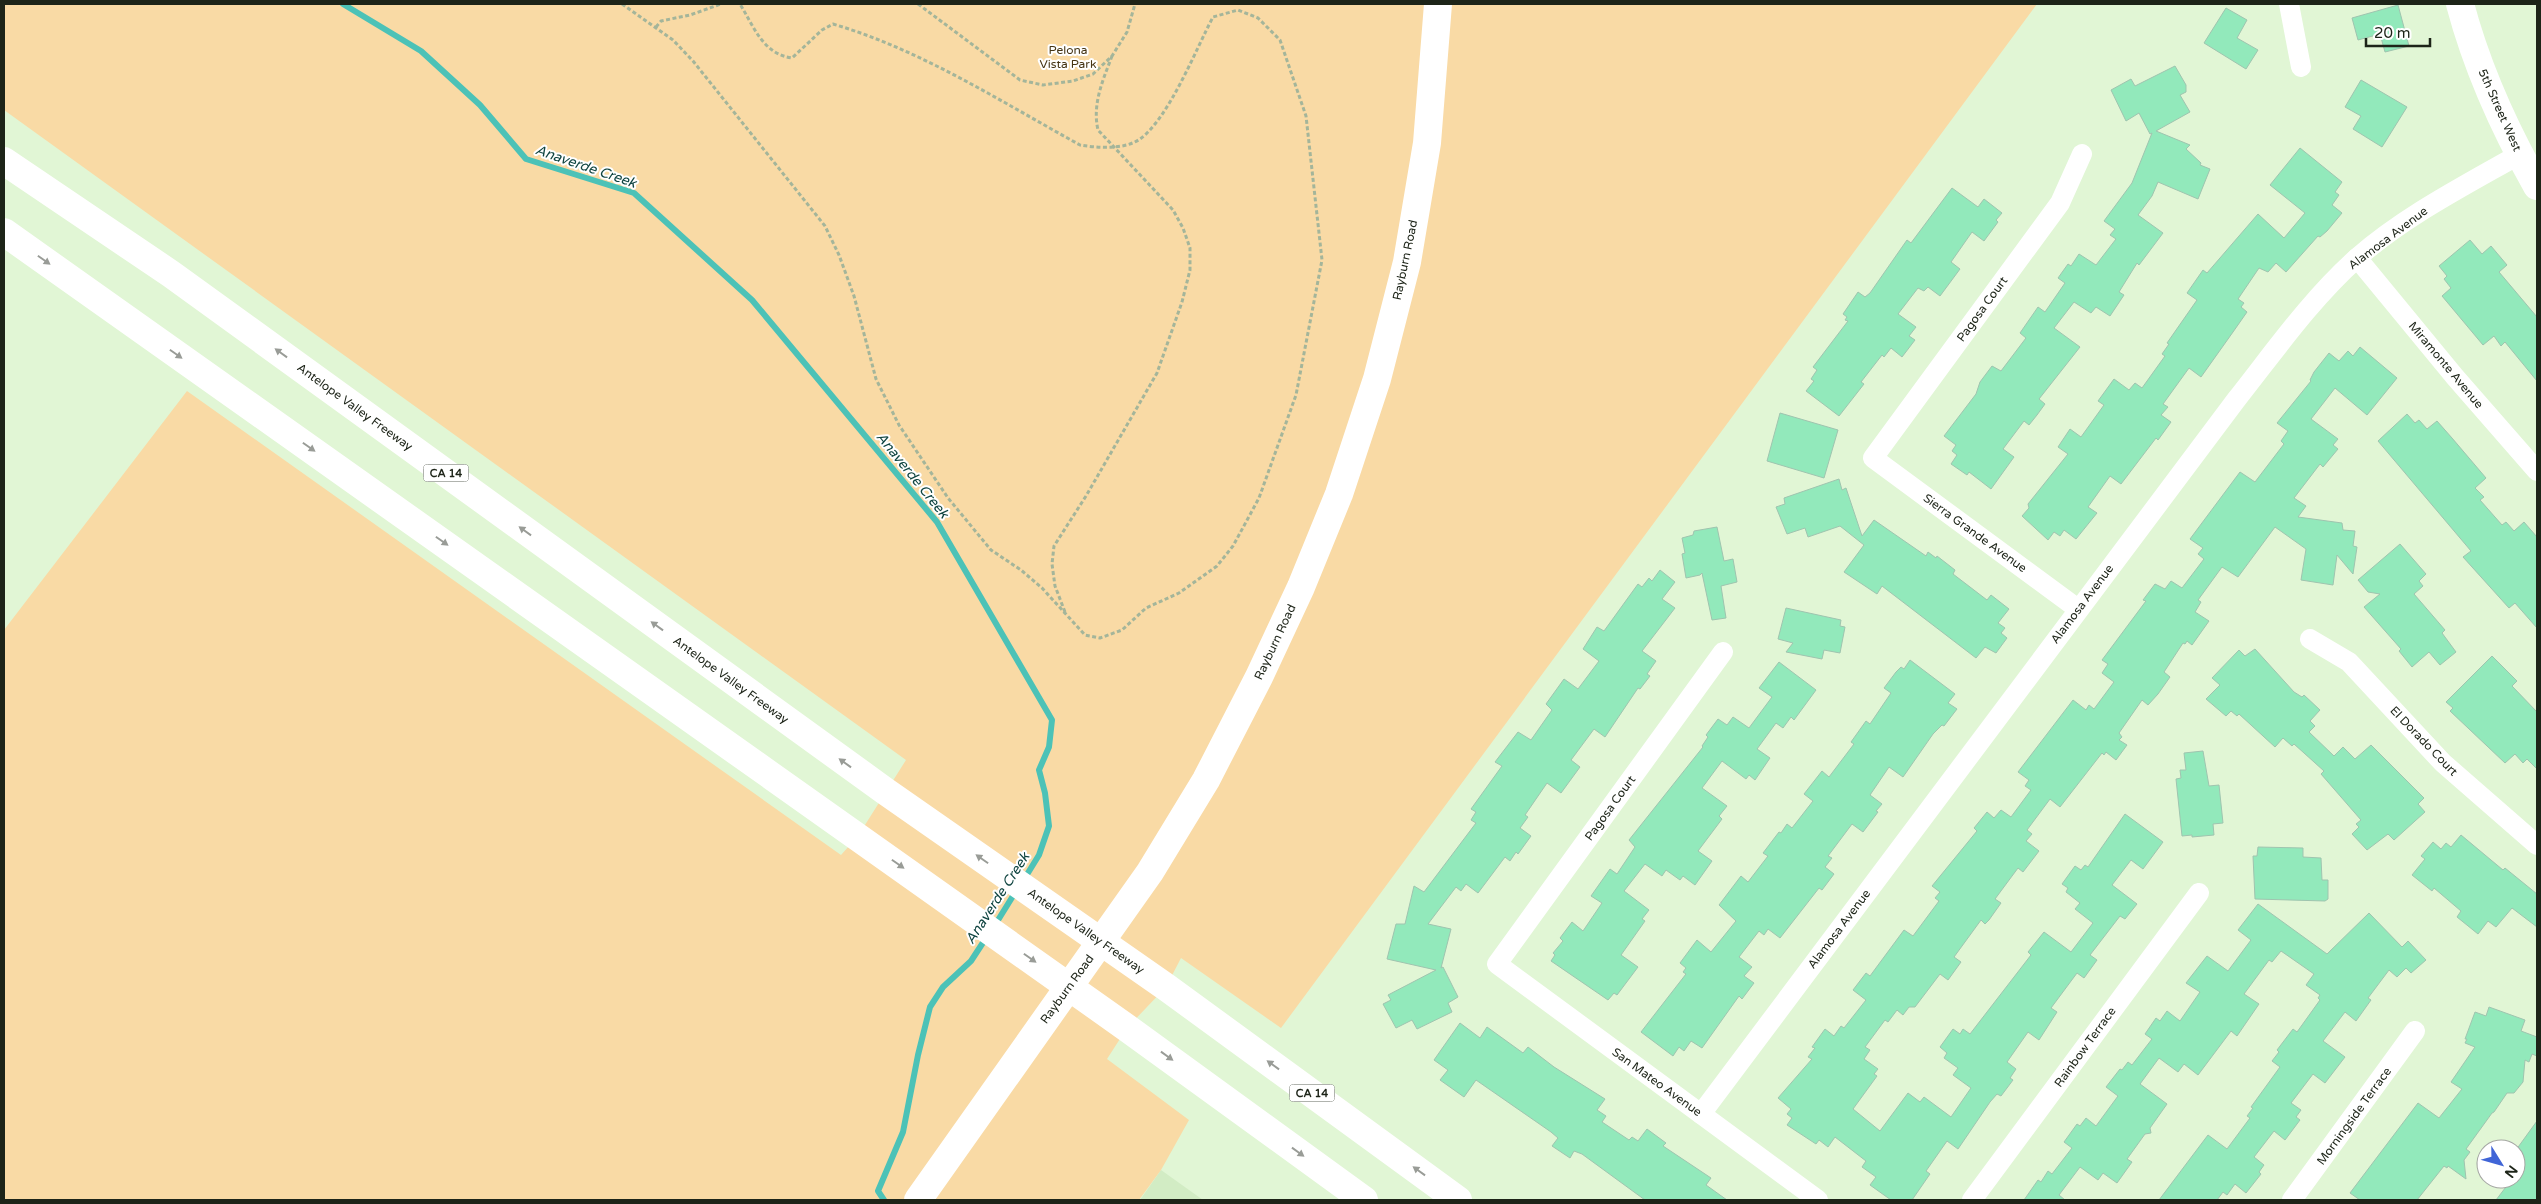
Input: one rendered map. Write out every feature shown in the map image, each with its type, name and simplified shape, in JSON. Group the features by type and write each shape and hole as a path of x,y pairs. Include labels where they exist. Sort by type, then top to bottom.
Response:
{"main road":[{"name":"Rayburn Road","path":"918,1200 1150,872 1206,780 1259,677 1301,587 1339,494 1377,379 1407,262 1426,142 1438,4"},
{"name":"5th Street West","path":"2460,4 2487,85 2537,186"},
{"name":"Antelope Valley Freeway","path":"4,161 172,274 885,791 1166,986 1458,1200"},
{"path":"4,232 858,836 1364,1200"}],"street":[{"path":"2289,4 2301,66"},
{"name":"Pagosa Court","path":"1873,458 2060,203 2082,154"},
{"name":"Alamosa Avenue","path":"1701,1114 2078,608 2236,400 2316,300 2357,258 2440,199 2520,154"},
{"name":"Miramonte Avenue","path":"2357,258 2455,377 2537,471"},
{"name":"Sierra Grande Avenue","path":"1873,458 2078,608"},
{"name":"El Dorado Court","path":"2310,639 2349,662 2443,762 2537,845"},
{"name":"Pagosa Court","path":"1497,964 1723,652"},
{"name":"Rainbow Terrace","path":"1972,1200 2199,893"},
{"name":"San Mateo Avenue","path":"1497,964 1818,1200"},
{"name":"Morningside Terrace","path":"2292,1200 2415,1031"}],"path":[{"path":"622,4 672,40 714,85 825,226 839,255 854,296 876,379 899,425 948,498 991,550 1021,570 1042,588 1085,635 1100,638 1122,630 1146,608 1179,594 1217,566 1233,546 1259,498 1296,395 1322,260 1306,116 1280,40 1258,18 1238,10 1213,17 1159,119 1140,139 1114,147 1080,145 913,54 863,33 833,24 822,30 792,58 780,56 766,48 740,4"},
{"path":"656,27 661,21 690,15 722,4"},
{"path":"918,4 1020,80 1043,84 1073,81 1093,74 1112,56"},
{"path":"1066,614 1055,586 1052,564 1054,546 1086,496 1157,373 1182,302 1190,270 1190,248 1183,228 1173,210 1098,130 1096,122 1098,92 1112,56 1127,32 1135,4"}],"shaded area":[{"path":"1161,1170 1203,1200 1140,1200"}],"green space":[{"name":"Pelona Vista Park","path":"4,4 2037,4 1281,1028 1181,958 1166,987 1127,1028 1107,1059 1189,1120 1161,1170 1139,1200 4,1200 4,630 187,391 841,855 858,836 906,760 4,110"}],"building":[{"path":"2398,5 2409,46 2385,52 2380,34 2358,40 2352,18"},
{"path":"2226,8 2247,20 2237,38 2258,50 2246,69 2204,43"},
{"path":"2175,66 2186,85 2186,92 2180,95 2190,112 2156,131 2190,145 2186,149 2201,163 2200,165 2210,169 2198,199 2158,182 2152,196 2138,215 2163,233 2139,265 2137,263 2119,292 2124,295 2110,316 2096,307 2091,313 2074,302 2054,328 2080,347 2039,399 2045,404 2037,415 2029,425 2024,421 2003,449 2014,457 1991,489 1969,472 1967,475 1951,464 1957,455 1952,451 1956,445 1944,436 1976,394 1980,382 1992,366 2001,371 2026,338 2020,333 2038,307 2045,312 2065,283 2058,278 2068,264 2071,266 2079,254 2096,265 2116,239 2110,235 2115,229 2104,221 2132,183 2152,133 2150,134 2139,113 2126,121 2111,90 2131,79 2135,86"},
{"path":"2361,80 2407,107 2382,147 2353,129 2361,116 2345,107"},
{"path":"2300,148 2342,182 2335,192 2339,195 2332,205 2342,213 2327,231 2320,237 2318,236 2286,272 2276,263 2268,272 2259,268 2238,299 2244,303 2241,307 2247,312 2233,332 2201,377 2189,368 2163,404 2168,407 2161,415 2171,422 2158,440 2156,438 2121,484 2110,476 2088,507 2097,513 2076,539 2064,530 2060,536 2054,532 2048,540 2022,516 2029,508 2028,504 2068,454 2058,447 2070,429 2081,437 2104,405 2098,401 2114,379 2129,390 2135,383 2142,388 2165,356 2162,354 2169,344 2167,343 2197,300 2187,293 2203,270 2207,273 2258,214 2284,238 2305,213 2270,185"},
{"path":"1952,188 1978,207 1984,199 2002,213 1996,220 1998,222 1984,241 1972,232 1951,262 1960,269 1940,296 1928,287 1924,291 1918,288 1898,314 1916,327 1909,336 1915,340 1902,357 1891,348 1884,357 1882,355 1861,382 1864,384 1839,416 1806,391 1814,381 1811,379 1817,370 1813,367 1848,321 1845,320 1847,317 1843,314 1858,292 1865,297 1870,293 1907,240 1911,243"},
{"path":"2470,240 2482,254 2491,246 2507,265 2499,272 2537,317 2537,381 2505,342 2501,346 2494,336 2483,345 2442,296 2451,288 2444,279 2447,276 2439,266"},
{"path":"2360,347 2397,378 2367,415 2335,388 2311,419 2338,439 2333,445 2338,449 2323,467 2320,464 2294,498 2306,506 2298,517 2342,523 2343,530 2355,531 2353,546 2357,547 2353,574 2337,555 2333,585 2301,580 2306,549 2275,527 2238,577 2222,567 2198,600 2201,602 2195,612 2209,621 2192,645 2187,641 2185,644 2183,643 2164,672 2170,677 2158,694 2148,705 2142,700 2119,733 2122,737 2119,740 2127,745 2116,760 2106,752 2104,755 2102,753 2060,807 2050,799 2027,830 2032,834 2026,841 2039,851 2023,872 2018,868 1995,899 2001,903 1989,920 1985,924 1981,920 1954,957 1961,962 1948,980 1940,974 1915,1007 1909,1007 1903,1015 1897,1010 1888,1022 1885,1020 1865,1047 1870,1050 1864,1059 1878,1069 1874,1074 1877,1076 1853,1109 1880,1131 1908,1093 1920,1102 1924,1097 1951,1117 1971,1088 1953,1075 1958,1068 1944,1058 1947,1053 1940,1047 1953,1029 1960,1034 1963,1029 1970,1034 2031,955 2028,952 2044,932 2071,952 2093,923 2075,909 2080,903 2066,892 2068,888 2062,884 2075,866 2081,870 2085,865 2088,867 2125,814 2163,842 2143,869 2131,860 2112,885 2137,904 2125,919 2120,916 2090,955 2097,960 2084,978 2077,973 2051,1008 2057,1012 2039,1040 2028,1032 2007,1062 2016,1069 2010,1078 2013,1080 2001,1096 1997,1094 1990,1102 1958,1149 1947,1141 1926,1171 1930,1174 1912,1200 1891,1200 1870,1185 1876,1177 1862,1167 1866,1161 1835,1137 1828,1147 1819,1140 1816,1144 1787,1125 1792,1118 1787,1114 1791,1109 1778,1098 1812,1059 1808,1057 1815,1048 1812,1047 1825,1029 1834,1036 1841,1026 1844,1028 1866,1000 1853,990 1866,973 1870,976 1904,930 1913,936 1939,901 1935,898 1940,892 1932,886 1977,831 1974,828 1987,812 1994,818 2001,810 2011,817 2031,790 2025,786 2029,780 2018,772 2073,700 2086,710 2089,705 2094,709 2114,682 2102,673 2108,664 2102,660 2146,601 2143,600 2155,584 2165,589 2171,581 2182,588 2204,559 2198,554 2203,548 2190,539 2240,472 2255,482 2284,444 2281,441 2288,431 2277,423 2311,381 2314,372 2329,353 2339,361 2348,351 2353,356"},
{"path":"1780,413 1838,430 1824,478 1767,461"},
{"path":"2407,414 2415,423 2419,420 2427,429 2437,421 2486,478 2475,488 2484,497 2480,500 2502,525 2506,522 2514,531 2524,522 2537,537 2537,628 2515,603 2509,608 2463,557 2471,551 2378,441"},
{"path":"1839,479 1842,490 1846,488 1862,536 1874,520 1926,556 1928,552 1936,558 1937,556 1955,570 1953,574 1987,600 1991,595 2009,609 1998,623 2005,628 2001,633 2007,638 1996,653 1985,647 1976,658 1882,586 1877,594 1844,572 1864,545 1840,526 1808,537 1805,528 1787,534 1776,507 1785,504 1784,498"},
{"path":"1717,527 1724,561 1733,559 1737,582 1721,586 1726,618 1712,620 1702,573 1686,578 1682,554 1685,553 1682,538 1693,535 1694,531"},
{"path":"2400,544 2426,574 2419,581 2423,586 2414,594 2445,630 2442,633 2456,652 2440,665 2429,652 2412,667 2399,651 2401,649 2364,607 2380,594 2368,592 2358,580"},
{"path":"1660,570 1675,582 1662,599 1675,608 1642,651 1656,661 1647,674 1650,676 1640,689 1638,688 1605,737 1594,729 1571,760 1580,767 1561,793 1547,783 1525,815 1528,817 1520,828 1531,836 1518,854 1516,852 1510,861 1505,857 1478,893 1466,884 1461,891 1456,887 1428,924 1451,929 1441,968 1443,967 1458,997 1448,1003 1452,1012 1417,1029 1412,1020 1396,1028 1383,1004 1391,1000 1388,995 1436,970 1387,959 1396,924 1405,924 1414,886 1424,892 1476,823 1471,820 1476,812 1471,809 1502,766 1495,762 1518,732 1531,740 1552,710 1546,704 1564,679 1578,689 1599,661 1583,649 1597,627 1604,631 1638,584 1642,587 1649,578 1652,581"},
{"path":"1786,608 1841,620 1840,626 1845,627 1840,653 1824,650 1822,659 1786,652 1793,643 1778,639"},
{"path":"2255,649 2294,692 2302,697 2304,695 2320,710 2310,721 2315,726 2309,732 2334,756 2343,747 2355,759 2371,745 2424,798 2418,804 2425,812 2394,840 2388,834 2367,850 2352,834 2359,827 2356,824 2361,820 2321,774 2324,771 2294,744 2292,746 2283,738 2275,747 2239,714 2237,716 2231,711 2226,716 2206,699 2220,685 2212,678 2239,650 2245,656"},
{"path":"2492,656 2517,681 2512,686 2537,712 2537,769 2527,759 2523,763 2515,754 2505,763 2450,711 2453,708 2446,702"},
{"path":"1910,660 1955,694 1948,703 1957,709 1944,726 1942,725 1933,734 1903,777 1889,767 1870,795 1882,804 1876,811 1878,812 1863,832 1852,824 1828,856 1832,858 1825,867 1834,874 1822,890 1819,888 1780,938 1768,929 1764,935 1759,931 1739,957 1752,967 1744,976 1754,983 1742,999 1739,996 1702,1048 1691,1041 1684,1051 1679,1047 1673,1056 1641,1032 1686,974 1683,972 1686,968 1680,963 1697,940 1711,952 1736,921 1719,905 1741,876 1748,882 1768,856 1763,853 1779,832 1781,833 1787,824 1792,828 1813,801 1804,794 1822,771 1829,777 1854,744 1851,742 1866,721 1870,724 1891,693 1884,688 1896,672 1901,667 1904,669"},
{"path":"1779,662 1816,690 1794,720 1791,717 1783,728 1776,723 1757,749 1770,758 1755,780 1749,775 1746,779 1722,761 1702,788 1727,806 1719,816 1722,819 1698,851 1712,861 1695,885 1683,876 1680,880 1666,870 1662,876 1645,864 1624,891 1649,910 1642,919 1645,921 1621,955 1638,967 1617,995 1614,993 1608,1000 1551,961 1555,955 1553,953 1563,941 1560,938 1572,922 1583,931 1602,903 1591,896 1610,869 1617,874 1635,847 1629,840 1703,747 1708,737 1706,735 1718,719 1727,725 1733,717 1749,728 1772,697 1759,688"},
{"path":"2203,751 2209,786 2219,785 2223,823 2213,824 2214,835 2182,836 2176,779 2181,778 2180,770 2186,770 2184,753"},
{"path":"2461,835 2503,870 2505,868 2537,894 2537,927 2512,908 2496,927 2488,921 2478,934 2457,917 2461,911 2434,888 2432,891 2412,875 2425,859 2421,856 2433,842 2441,849 2446,843 2451,847"},
{"path":"2258,847 2303,848 2303,857 2321,858 2322,880 2328,880 2328,899 2325,901 2255,899 2253,856 2257,856"},
{"path":"2258,904 2327,954 2369,913 2402,947 2408,941 2426,960 2411,973 2406,968 2397,977 2389,970 2368,998 2371,1000 2356,1021 2345,1012 2323,1041 2345,1057 2325,1083 2313,1074 2291,1103 2301,1110 2296,1117 2300,1120 2285,1140 2274,1131 2254,1157 2264,1165 2259,1172 2261,1174 2246,1193 2235,1184 2227,1195 2223,1192 2217,1200 2159,1200 2208,1135 2227,1149 2250,1118 2247,1116 2253,1108 2251,1107 2280,1067 2272,1061 2279,1052 2277,1050 2293,1029 2297,1032 2320,1000 2318,998 2320,995 2306,985 2314,974 2281,951 2272,962 2269,960 2244,994 2259,1004 2237,1036 2231,1031 2198,1075 2184,1064 2178,1072 2159,1058 2140,1084 2167,1104 2150,1128 2151,1133 2145,1134 2127,1159 2132,1162 2117,1183 2103,1173 2098,1180 2080,1167 2059,1195 2065,1200 2024,1200 2038,1180 2041,1182 2048,1171 2052,1174 2072,1148 2064,1142 2077,1124 2080,1126 2086,1118 2096,1126 2118,1096 2106,1087 2128,1062 2132,1065 2152,1039 2145,1034 2156,1018 2160,1021 2167,1011 2180,1021 2200,992 2186,983 2207,956 2228,971 2251,940 2238,930"},
{"path":"2489,1007 2525,1020 2521,1031 2537,1037 2537,1056 2532,1054 2529,1062 2525,1060 2523,1082 2514,1093 2507,1093 2466,1149 2470,1152 2464,1160 2466,1179 2448,1166 2447,1168 2444,1166 2417,1200 2360,1200 2350,1193 2418,1103 2439,1118 2462,1089 2451,1082 2475,1047 2465,1043 2467,1039 2465,1039 2475,1012 2486,1016"},
{"path":"1460,1023 1480,1038 1487,1027 1523,1053 1528,1047 1554,1067 1605,1099 1597,1110 1606,1116 1602,1122 1629,1140 1632,1137 1638,1141 1647,1129 1666,1143 1663,1146 1711,1178 1706,1185 1727,1200 1645,1200 1582,1154 1574,1151 1570,1158 1552,1146 1558,1138 1476,1080 1464,1097 1440,1080 1448,1070 1434,1060"},
{"path":"2537,1121 2537,1200 2496,1200 2504,1189 2526,1189 2526,1139 2524,1139"}],"waterway":[{"name":"Anaverde Creek","path":"343,4 421,51 480,105 526,159 634,193 752,300 937,522 1052,720 1049,747 1039,770 1045,793 1049,826 1039,855 1023,881"},
{"name":"Anaverde Creek","path":"995,925 1016,891"},
{"name":"Anaverde Creek","path":"884,1200 878,1191 903,1132 918,1055 930,1007 943,987 971,961 986,938"}]}
